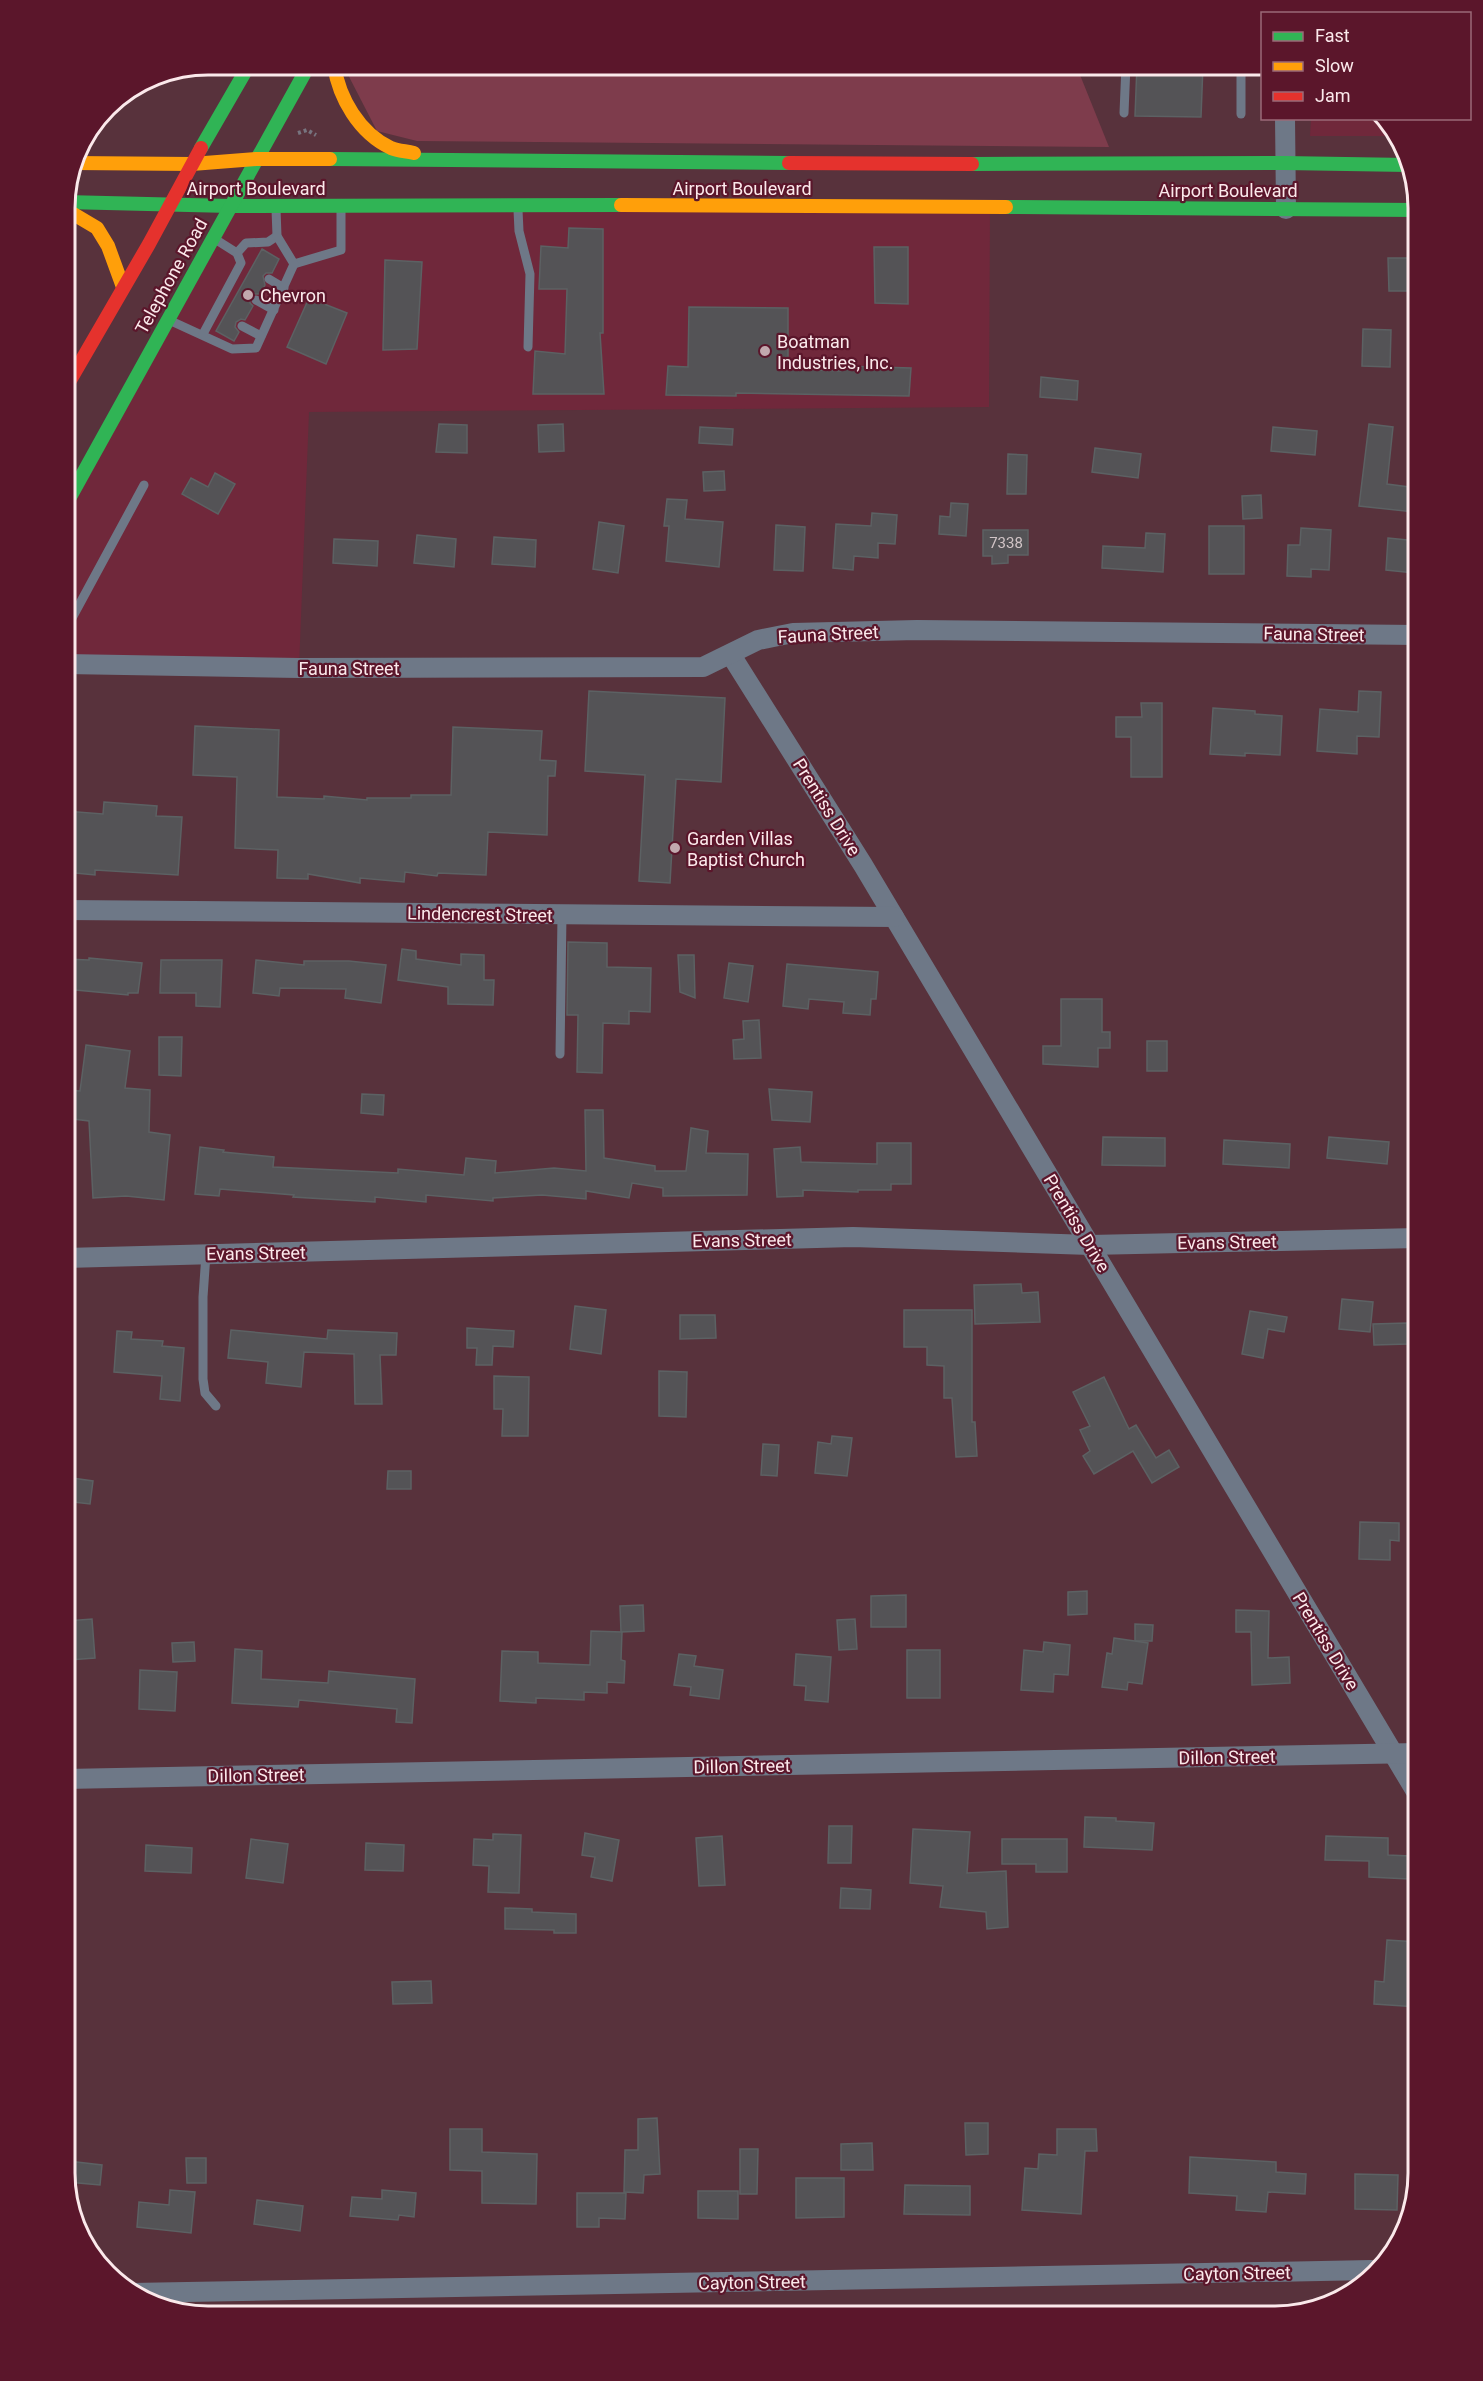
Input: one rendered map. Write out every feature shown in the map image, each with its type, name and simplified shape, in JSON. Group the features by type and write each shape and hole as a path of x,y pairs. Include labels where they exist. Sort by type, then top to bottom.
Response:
{"main road":[{"name":"Telephone Road","path":"75,371 243,75"},
{"name":"Telephone Road","path":"75,488 303,75"},
{"path":"337,75 344,100 366,129 390,147 440,159"},
{"name":"Airport Boulevard","path":"83,163 192,164 256,159 440,159 597,166 936,170 1284,163 1401,165"},
{"name":"Airport Boulevard","path":"75,202 168,206 518,205 598,199 937,201 1408,210"},
{"path":"75,215 97,228 108,246 123,287"}],"street":[{"path":"1285,120 1286,209"},
{"name":"Fauna Street","path":"75,664 347,668 703,667 758,640 793,633 917,630 1408,635"},
{"name":"Prentiss Drive","path":"731,655 894,917 1408,1778"},
{"name":"Lindencrest Street","path":"75,910 894,917"},
{"name":"Evans Street","path":"75,1258 853,1237 1090,1245 1408,1238"},
{"name":"Dillon Street","path":"75,1779 1408,1753"},
{"name":"Cayton Street","path":"150,2293 1365,2270"}],"lane":[{"path":"1124,113 1126,75"},
{"path":"1241,75 1241,114"},
{"path":"518,205 519,231 530,274 528,348"},
{"path":"276,206 277,236 294,264"},
{"path":"294,264 341,250 340,206"},
{"path":"237,253 246,243 268,242 277,236"},
{"path":"213,238 237,253 241,263 251,268"},
{"path":"203,334 220,313 230,284 241,263"},
{"path":"168,320 232,349 256,348 294,264"},
{"path":"268,279 284,288"},
{"path":"230,284 239,290"},
{"path":"256,300 274,310"},
{"path":"242,326 261,336"},
{"path":"75,613 144,485"},
{"path":"560,1054 562,915"},
{"path":"206,1254 203,1297 203,1379 205,1393 216,1406"}],"shaded area":[{"path":"348,75 1080,75 1109,147 417,141 377,131"},
{"path":"1311,120 1375,120 1387,136 1310,136"},
{"path":"230,206 990,207 989,407 309,412 299,668 75,664 75,487"}],"building":[{"path":"1137,75 1203,75 1201,117 1135,116"},
{"path":"569,228 603,229 603,333 600,333 604,394 533,394 535,351 565,354 567,289 539,289 541,246 568,248"},
{"path":"874,247 908,247 908,304 875,303"},
{"name":"Chevron","path":"262,249 279,259 272,273 266,273 263,276 265,285 260,294 253,294 250,297 250,303 253,306 245,320 241,319 236,322 235,327 239,332 234,341 216,331"},
{"path":"1388,258 1408,258 1408,291 1389,291"},
{"path":"385,260 422,262 417,349 383,350"},
{"path":"309,298 347,313 326,364 287,347"},
{"path":"689,307 788,308 788,369 841,371 841,366 911,368 909,396 736,393 736,396 666,395 668,366 688,367"},
{"path":"1363,329 1391,330 1390,367 1362,366"},
{"path":"1041,377 1078,381 1077,400 1040,397"},
{"path":"439,424 467,425 467,453 436,452"},
{"path":"563,424 564,451 539,452 538,425"},
{"path":"1369,424 1393,427 1387,484 1408,487 1408,511 1359,506"},
{"path":"700,427 733,429 732,445 699,443"},
{"path":"1273,427 1317,431 1315,455 1271,451"},
{"path":"1095,448 1141,454 1138,478 1092,472"},
{"path":"1008,454 1027,455 1026,494 1007,494"},
{"path":"724,471 725,490 704,491 703,472"},
{"path":"215,473 235,484 218,514 182,494 191,478 208,487"},
{"path":"1261,495 1262,518 1243,519 1242,496"},
{"path":"667,499 687,500 685,519 723,522 719,567 666,561 669,526 664,526"},
{"path":"951,503 968,504 966,536 939,534 940,516 950,517"},
{"path":"872,513 897,515 895,544 878,543 878,558 854,556 853,570 833,568 836,524 871,526"},
{"path":"599,522 624,526 618,573 593,569"},
{"path":"776,525 805,527 803,571 774,570"},
{"path":"1209,526 1244,526 1244,574 1209,574"},
{"path":"1301,528 1331,530 1329,570 1311,569 1311,577 1287,576 1288,545 1300,545"},
{"path":"983,530 1028,530 1028,555 1008,555 1008,563 992,564 992,556 983,556"},
{"path":"1146,533 1165,534 1163,572 1102,568 1103,546 1145,548"},
{"path":"417,535 456,539 454,567 414,563"},
{"path":"494,537 536,540 535,567 492,564"},
{"path":"1388,538 1408,540 1408,572 1386,570"},
{"path":"334,539 378,541 377,566 333,563"},
{"path":"589,691 725,698 721,782 676,779 670,883 639,881 645,775 585,771"},
{"path":"1359,691 1381,692 1379,737 1357,736 1357,754 1317,751 1320,709 1358,712"},
{"path":"1141,703 1162,703 1162,777 1131,777 1131,737 1116,737 1116,717 1142,717"},
{"path":"1213,708 1255,711 1255,714 1282,716 1280,755 1210,754"},
{"path":"195,726 279,730 277,797 324,799 324,796 367,800 367,798 411,798 411,795 451,795 453,727 542,731 540,760 556,761 555,776 548,776 547,835 488,832 486,875 438,873 437,876 405,872 404,882 360,878 360,883 308,874 308,879 277,878 278,850 235,848 237,777 193,775"},
{"path":"104,802 157,806 156,816 182,817 178,875 95,870 95,875 75,873 75,812 103,814"},
{"path":"568,942 607,943 607,967 651,968 650,1012 629,1011 629,1024 603,1023 602,1073 577,1072 578,1015 567,1015"},
{"path":"402,949 416,951 416,959 461,965 461,954 484,955 484,980 494,980 493,1005 448,1004 448,987 398,980"},
{"path":"678,955 694,955 695,998 680,992"},
{"path":"89,958 142,963 138,993 128,993 128,995 75,990 75,959 89,960"},
{"path":"161,960 222,960 220,1007 196,1006 196,993 160,993"},
{"path":"256,960 304,965 304,961 349,961 386,965 381,1003 345,998 346,989 280,988 279,996 253,993"},
{"path":"729,963 753,966 748,1002 724,998"},
{"path":"787,964 878,972 876,999 871,999 870,1015 843,1013 844,1002 809,999 808,1009 783,1006"},
{"path":"1061,999 1102,999 1102,1032 1110,1032 1110,1048 1098,1048 1098,1067 1043,1064 1043,1046 1061,1046"},
{"path":"759,1020 761,1058 734,1059 733,1040 744,1039 743,1021"},
{"path":"159,1037 182,1037 181,1076 159,1075"},
{"path":"1147,1041 1167,1041 1167,1071 1147,1071"},
{"path":"86,1045 130,1051 125,1088 150,1090 149,1132 170,1135 164,1200 126,1196 93,1198 89,1121 75,1119 75,1091 80,1091"},
{"path":"769,1089 812,1092 810,1122 772,1120"},
{"path":"362,1094 384,1095 383,1115 361,1113"},
{"path":"585,1110 603,1110 604,1158 655,1166 655,1171 686,1171 691,1128 708,1131 706,1153 748,1154 747,1195 663,1196 663,1188 632,1183 629,1198 586,1191 586,1199 542,1195 493,1198 493,1201 426,1195 426,1202 375,1197 375,1202 293,1197 294,1195 220,1189 219,1196 195,1194 200,1147 224,1150 223,1152 274,1157 273,1167 398,1173 398,1169 464,1175 466,1158 496,1161 495,1173 554,1168 586,1171"},
{"path":"1103,1137 1165,1138 1165,1166 1102,1165"},
{"path":"1329,1137 1389,1142 1387,1164 1327,1158"},
{"path":"1224,1140 1290,1144 1289,1168 1223,1164"},
{"path":"877,1143 911,1143 911,1184 891,1184 891,1190 858,1190 858,1192 803,1190 803,1196 777,1197 774,1149 800,1147 801,1162 877,1164"},
{"path":"1021,1284 1022,1293 1038,1292 1040,1322 975,1324 974,1285"},
{"path":"1342,1299 1373,1302 1370,1332 1339,1329"},
{"path":"575,1306 606,1310 601,1354 570,1349"},
{"path":"904,1310 972,1310 972,1422 975,1422 977,1456 956,1457 952,1398 944,1398 944,1366 927,1365 927,1347 904,1347"},
{"path":"1250,1311 1287,1317 1284,1332 1268,1329 1263,1358 1242,1354"},
{"path":"680,1315 715,1315 716,1338 680,1339"},
{"path":"1407,1323 1408,1344 1374,1345 1373,1324"},
{"path":"467,1328 514,1331 513,1347 493,1346 492,1365 476,1365 477,1348 467,1348"},
{"path":"231,1330 327,1339 328,1330 397,1333 396,1355 380,1355 382,1404 355,1404 354,1354 304,1352 301,1387 266,1383 268,1362 228,1358"},
{"path":"117,1331 132,1332 131,1339 163,1341 162,1346 184,1348 180,1401 160,1399 162,1376 114,1372"},
{"path":"659,1371 687,1372 686,1417 659,1416"},
{"path":"494,1376 529,1377 528,1436 502,1436 503,1409 494,1409"},
{"path":"1104,1377 1129,1429 1136,1425 1156,1458 1169,1450 1179,1467 1152,1483 1133,1451 1094,1474 1083,1456 1090,1451 1080,1430 1090,1426 1073,1392"},
{"path":"832,1436 852,1438 847,1476 815,1473 818,1442 831,1444"},
{"path":"763,1444 779,1445 777,1476 761,1475"},
{"path":"388,1471 411,1471 411,1489 387,1489"},
{"path":"75,1478 93,1481 90,1504 75,1502"},
{"path":"1360,1522 1399,1523 1399,1541 1390,1540 1390,1560 1359,1559"},
{"path":"1087,1591 1087,1614 1068,1615 1068,1592"},
{"path":"906,1595 906,1627 871,1627 871,1596"},
{"path":"643,1605 644,1631 621,1632 620,1606"},
{"path":"1236,1610 1269,1611 1268,1658 1289,1657 1290,1683 1252,1685 1251,1632 1236,1632"},
{"path":"92,1619 95,1658 75,1660 75,1620"},
{"path":"855,1619 857,1649 839,1650 837,1620"},
{"path":"1135,1624 1153,1625 1152,1641 1135,1641"},
{"path":"591,1631 622,1632 621,1660 625,1661 624,1683 607,1682 607,1693 584,1692 584,1700 536,1698 536,1703 500,1701 502,1651 538,1652 538,1663 590,1665"},
{"path":"1114,1638 1148,1643 1142,1684 1128,1682 1127,1690 1102,1687 1107,1653 1112,1654"},
{"path":"194,1642 195,1661 173,1662 172,1643"},
{"path":"1044,1642 1070,1645 1068,1675 1054,1674 1053,1692 1021,1690 1024,1650 1043,1652"},
{"path":"235,1649 262,1651 261,1679 328,1683 329,1671 415,1679 412,1723 396,1722 397,1709 299,1700 298,1707 232,1703"},
{"path":"907,1650 940,1650 940,1698 907,1698"},
{"path":"679,1654 696,1656 694,1666 723,1670 719,1699 690,1695 691,1687 674,1685"},
{"path":"796,1654 831,1657 828,1702 805,1700 806,1686 794,1685"},
{"path":"140,1670 177,1672 175,1711 139,1709"},
{"path":"1085,1817 1154,1823 1152,1850 1084,1847"},
{"path":"829,1826 852,1826 851,1863 828,1863"},
{"path":"913,1829 970,1832 967,1873 1006,1871 1008,1927 987,1929 986,1912 940,1907 943,1886 910,1883"},
{"path":"585,1833 619,1840 612,1881 591,1877 595,1857 582,1855"},
{"path":"493,1834 521,1835 519,1893 488,1892 489,1866 473,1865 474,1839 493,1840"},
{"path":"722,1836 725,1885 699,1886 696,1838"},
{"path":"1326,1836 1388,1838 1388,1855 1408,1856 1408,1879 1369,1877 1369,1861 1325,1860"},
{"path":"251,1839 288,1844 283,1883 246,1878"},
{"path":"1002,1839 1067,1839 1067,1872 1036,1872 1036,1864 1002,1864"},
{"path":"366,1843 404,1845 403,1871 365,1870"},
{"path":"146,1845 192,1848 191,1873 145,1871"},
{"path":"841,1888 871,1890 870,1909 840,1908"},
{"path":"505,1908 576,1914 576,1933 505,1929"},
{"path":"1387,1940 1408,1941 1408,2006 1374,2004 1375,1981 1384,1982"},
{"path":"431,1981 432,2003 393,2004 392,1982"},
{"path":"657,2118 660,2174 644,2175 643,2193 624,2192 625,2150 638,2150 638,2119"},
{"path":"965,2123 988,2123 988,2154 966,2155"},
{"path":"450,2129 482,2129 482,2152 537,2154 536,2204 482,2203 482,2171 450,2170"},
{"path":"1057,2129 1096,2129 1097,2151 1085,2151 1081,2214 1022,2210 1025,2168 1038,2169 1039,2154 1057,2155"},
{"path":"872,2143 873,2170 841,2170 841,2144"},
{"path":"740,2149 758,2149 757,2194 740,2194"},
{"path":"1190,2157 1276,2162 1276,2172 1306,2174 1305,2194 1268,2192 1266,2212 1236,2210 1237,2196 1189,2193"},
{"path":"186,2158 206,2158 206,2183 187,2183"},
{"path":"75,2162 102,2165 100,2185 75,2183"},
{"path":"1355,2174 1398,2175 1397,2210 1355,2209"},
{"path":"796,2178 844,2178 844,2217 796,2218"},
{"path":"905,2185 970,2186 970,2215 904,2214"},
{"path":"170,2190 195,2192 191,2233 137,2227 139,2202 169,2205"},
{"path":"382,2190 416,2193 414,2217 399,2215 398,2220 350,2216 352,2197 382,2199"},
{"path":"698,2191 738,2191 738,2219 698,2218"},
{"path":"577,2193 626,2193 625,2219 599,2218 599,2227 577,2227"},
{"path":"257,2200 303,2206 300,2231 254,2224"}],"traffic: fast":[{"path":"201,148 243,75"},
{"path":"75,488 303,75"},
{"path":"330,159 789,163"},
{"path":"972,164 1401,165"},
{"path":"75,202 230,206 621,205"},
{"path":"1006,207 1408,210"}],"traffic: slow":[{"path":"336,75 346,102 360,124 391,148 414,153"},
{"path":"83,163 192,164 256,159 330,159"},
{"path":"621,205 1006,207"},
{"path":"75,215 97,228 108,246 123,287"}],"traffic: jam":[{"path":"75,372 201,148"},
{"path":"789,163 972,164"}],"place":[{"name":"Chevron","path":"248,295"},
{"name":"Boatman Industries, Inc.","path":"765,351"},
{"name":"Garden Villas Baptist Church","path":"675,848"}]}
